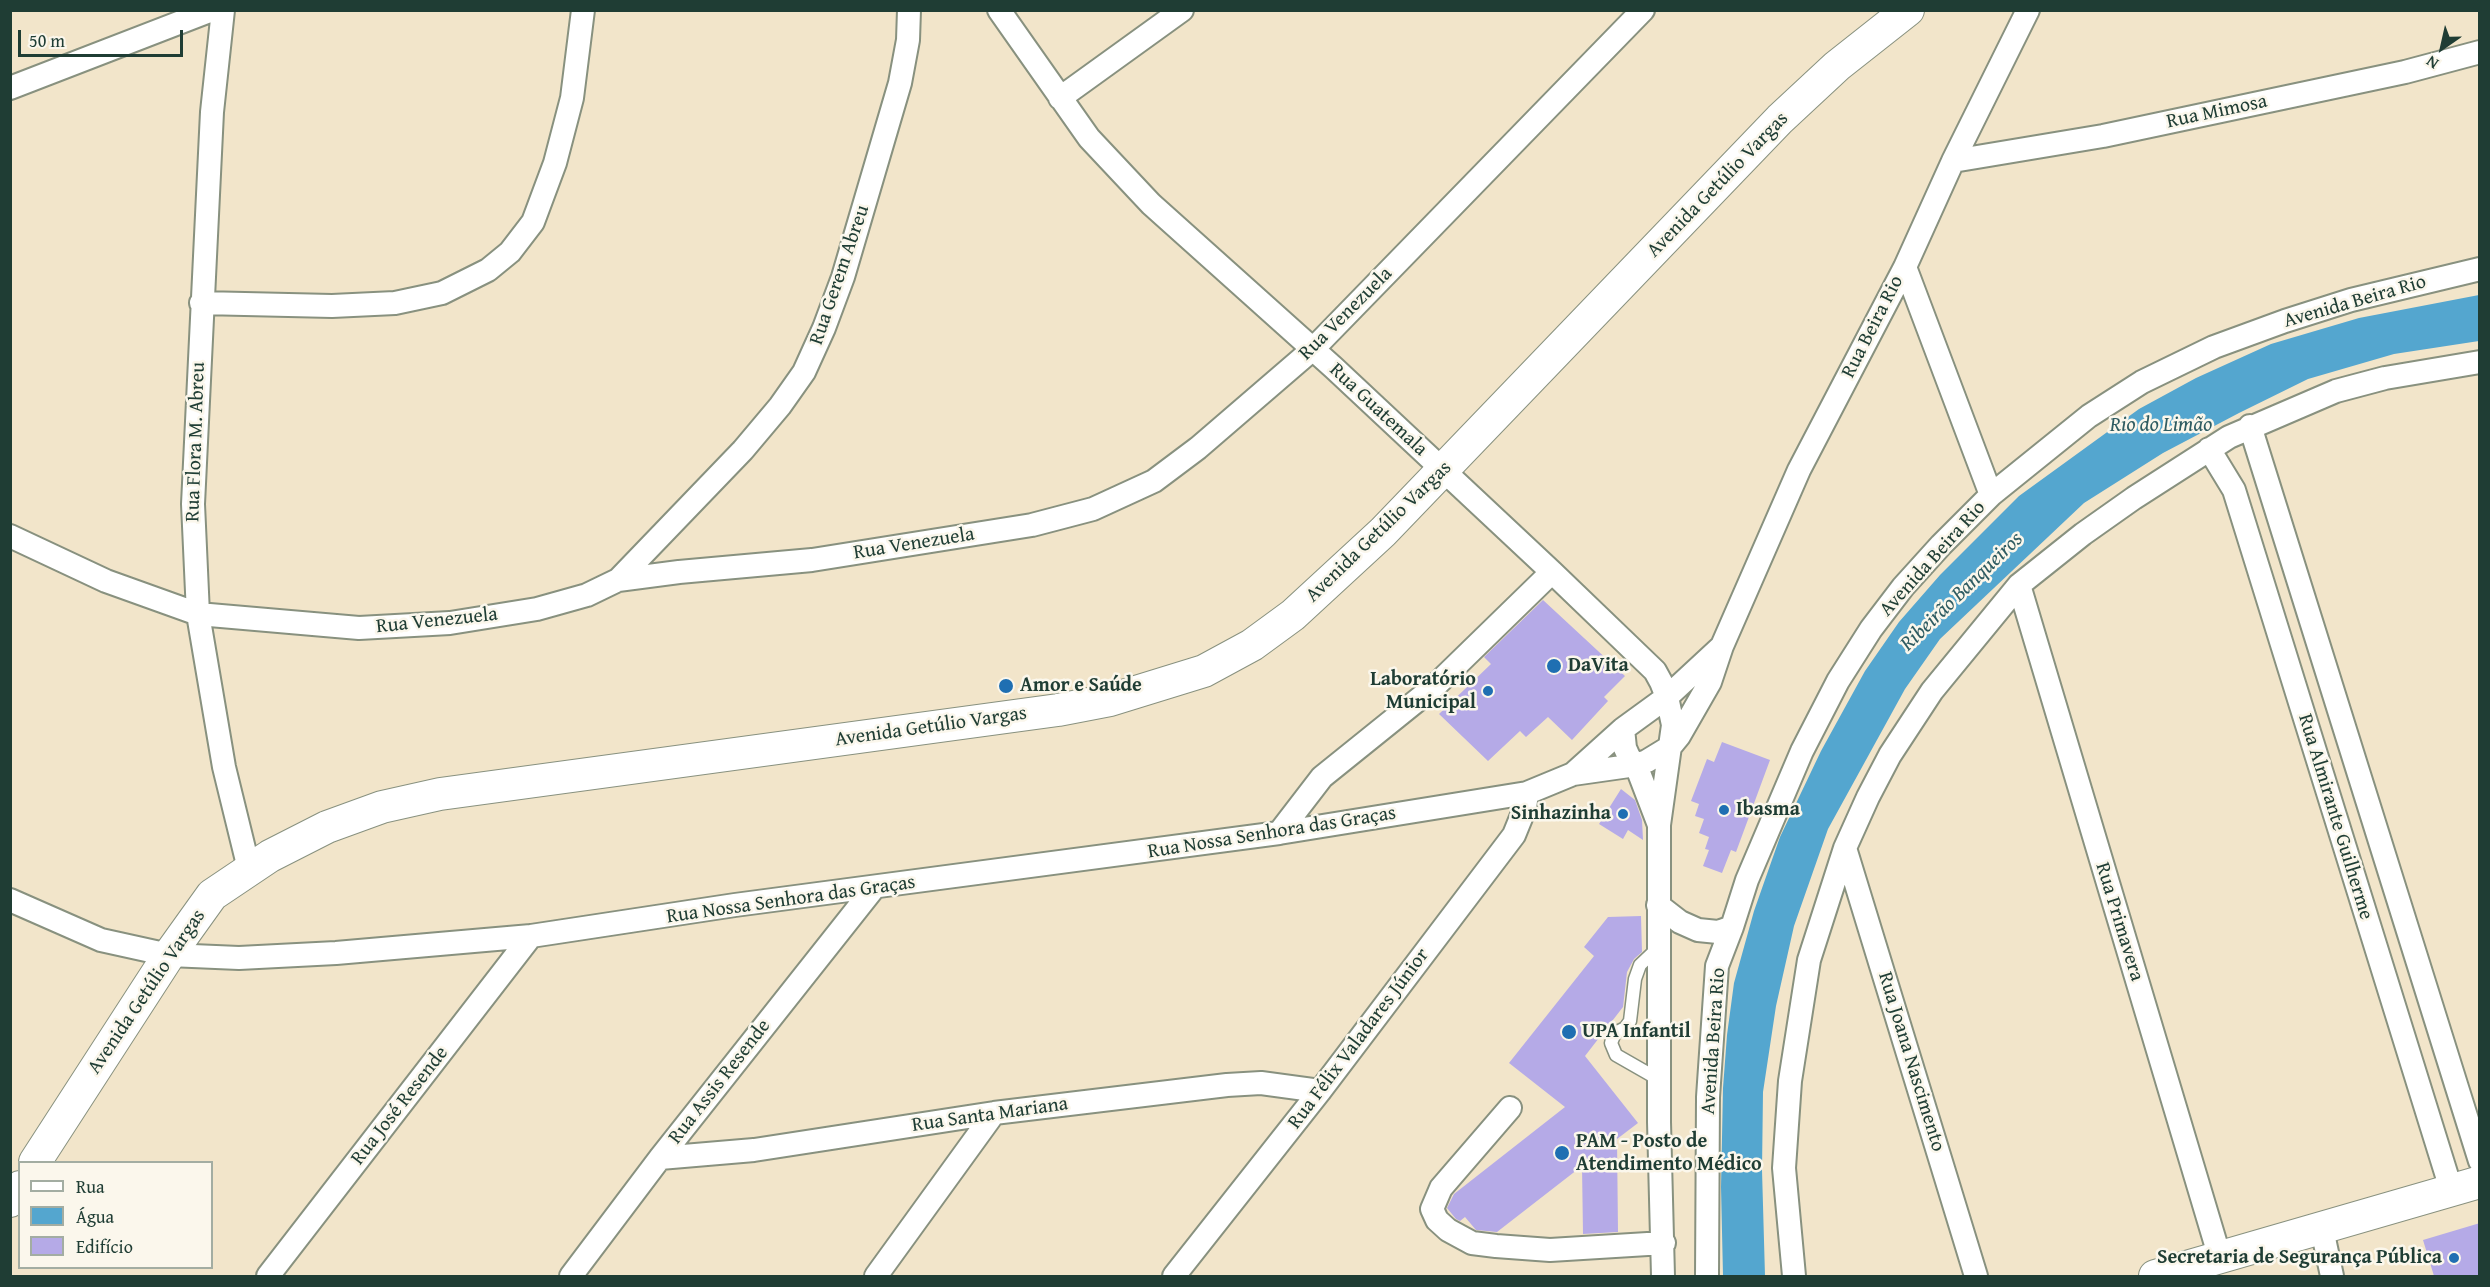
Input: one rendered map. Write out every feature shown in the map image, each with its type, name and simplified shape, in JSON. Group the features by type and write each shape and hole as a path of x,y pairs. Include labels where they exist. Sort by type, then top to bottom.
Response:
{"main road":[{"name":"Avenida Getúlio Vargas","path":"37,1161 169,955 212,895 249,869 327,827 382,807 440,794 1058,710 1110,700 1204,671 1252,645 1284,622 1383,532 1780,118 1837,66 1908,10"},
{"path":"2155,1276 2322,1229 2465,1185"}],"street":[{"path":"10,88 212,10"},
{"name":"Rua Flora M. Abreu","path":"223,10 212,112 193,504 198,614 224,767 249,869"},
{"path":"201,303 332,306 395,303 442,293 488,270 510,252 533,222 555,163 572,98 583,10"},
{"name":"Rua Gerem Abreu","path":"618,580 743,450 780,406 804,372 843,277 900,83 908,40 909,10"},
{"name":"Rua Guatemala","path":"999,10 1089,138 1151,204 1313,350 1552,572 1655,671 1668,697"},
{"path":"1060,98 1182,10"},
{"name":"Rua Venezuela","path":"10,536 106,581 198,614 359,628 450,623 537,609 587,595 618,580 812,560 1032,525 1094,509 1154,481 1198,448 1313,350 1643,10"},
{"name":"Rua Beira Rio","path":"1636,765 1656,757 1670,747 1699,703 1799,470 1905,267 1953,161 2028,10"},
{"name":"Rua Mimosa","path":"1953,161 2115,133 2393,75 2480,52"},
{"path":"1905,267 1991,495"},
{"name":"Avenida Beira Rio","path":"1707,1276 1708,1097 1717,966 1747,880 1777,806 1838,681 1871,629 1903,587 1991,495 2089,416 2142,382 2214,348 2285,321 2351,300 2480,270"},
{"path":"1794,1276 1784,1168 1790,1081 1809,960 1845,848 1868,797 1890,755 1932,691 2019,585 2133,498 2209,449 2250,426 2336,391 2385,378 2479,365"},
{"name":"Rua Almirante Guilherme","path":"2250,426 2480,1161"},
{"name":"Rua Almirante Guilherme","path":"2209,449 2234,490 2465,1185"},
{"path":"1279,834 1322,777 1435,686 1552,572"},
{"name":"Rua Primavera","path":"2019,585 2220,1258"},
{"name":"Rua Beira Rio","path":"1659,825 1636,765 1625,748 1632,723 1668,697 1722,646"},
{"name":"Rua Beira Rio","path":"1664,1276 1658,905 1659,825 1673,725 1668,697"},
{"path":"1632,723 1661,734 1670,747"},
{"name":"Rua Nossa Senhora das Graças","path":"1573,774 1632,723"},
{"name":"Rua Nossa Senhora das Graças","path":"10,900 101,940 169,955 239,958 531,936 735,905 873,889 1279,834 1527,793 1573,774 1636,765"},
{"name":"Rua Félix Valadares Júnior","path":"1174,1276 1320,1091 1514,835 1525,808 1527,793"},
{"name":"Rua Joana Nascimento","path":"1845,848 1976,1276"},
{"name":"Rua Assis Resende","path":"571,1276 660,1158 873,889"},
{"path":"1658,905 1680,922 1698,930 1718,932 1732,927"},
{"path":"1660,946 1676,932 1686,931 1696,934 1710,945 1717,966"},
{"name":"Rua José Resende","path":"268,1276 531,936"},
{"name":"Rua Santa Mariana","path":"660,1158 754,1150 994,1113 1227,1085 1261,1083 1320,1091"},
{"path":"1510,1108 1441,1188 1432,1209 1437,1221 1472,1243 1496,1246 1550,1250 1664,1243"},
{"path":"876,1276 994,1113"},
{"path":"2322,1229 2332,1276"}],"lane":[{"path":"1660,946 1640,965 1635,979 1630,1021 1625,1028 1615,1033 1611,1043 1616,1055 1651,1075 1660,1083 1660,1095"}],"water":[{"name":"Rio do Limão","path":"2479,295 2479,341 2394,354 2308,379 2163,453 2084,503 1940,639 1905,689 1828,829 1794,926 1776,1006 1763,1092 1762,1170 1765,1276 1723,1276 1721,1187 1723,1088 1734,983 1754,911 1780,837 1821,751 1865,671 1899,622 1940,575 2019,496 2139,409 2196,378 2271,344 2359,318"}],"building":[{"name":"DaVita","path":"1543,600 1625,676 1604,697 1608,701 1572,740 1548,717 1526,737 1520,731 1488,761 1439,714 1491,664 1484,657"},
{"name":"Ibasma","path":"1722,742 1770,760 1736,852 1731,850 1722,873 1703,866 1709,850 1705,849 1709,837 1699,833 1704,819 1695,816 1699,804 1691,801 1707,759 1714,762"},
{"name":"Sinhazinha","path":"1621,789 1635,800 1642,820 1643,840 1628,830 1623,839 1599,824"},
{"path":"1641,916 1642,952 1634,959 1627,972 1623,1007 1585,1056 1638,1123 1617,1139 1618,1232 1583,1234 1582,1166 1497,1232 1476,1230 1465,1217 1460,1221 1456,1219 1447,1208 1454,1194 1565,1107 1509,1063 1594,956 1584,947 1608,917"},
{"name":"Secretaria de Segurança Pública","path":"2480,1223 2480,1276 2434,1276 2423,1240"}],"place":[{"name":"DaVita","path":"1554,666"},
{"name":"Amor e Saúde","path":"1006,686"},
{"name":"Laboratório Municipal","path":"1488,691"},
{"name":"Ibasma","path":"1724,810"},
{"name":"Sinhazinha","path":"1623,814"},
{"name":"UPA Infantil","path":"1569,1032"},
{"name":"PAM - Posto de Atendimento Médico","path":"1562,1153"},
{"name":"Secretaria de Segurança Pública","path":"2454,1258"}],"water label":[{"name":"Ribeirão Banqueiros","path":"1962,592"}]}
